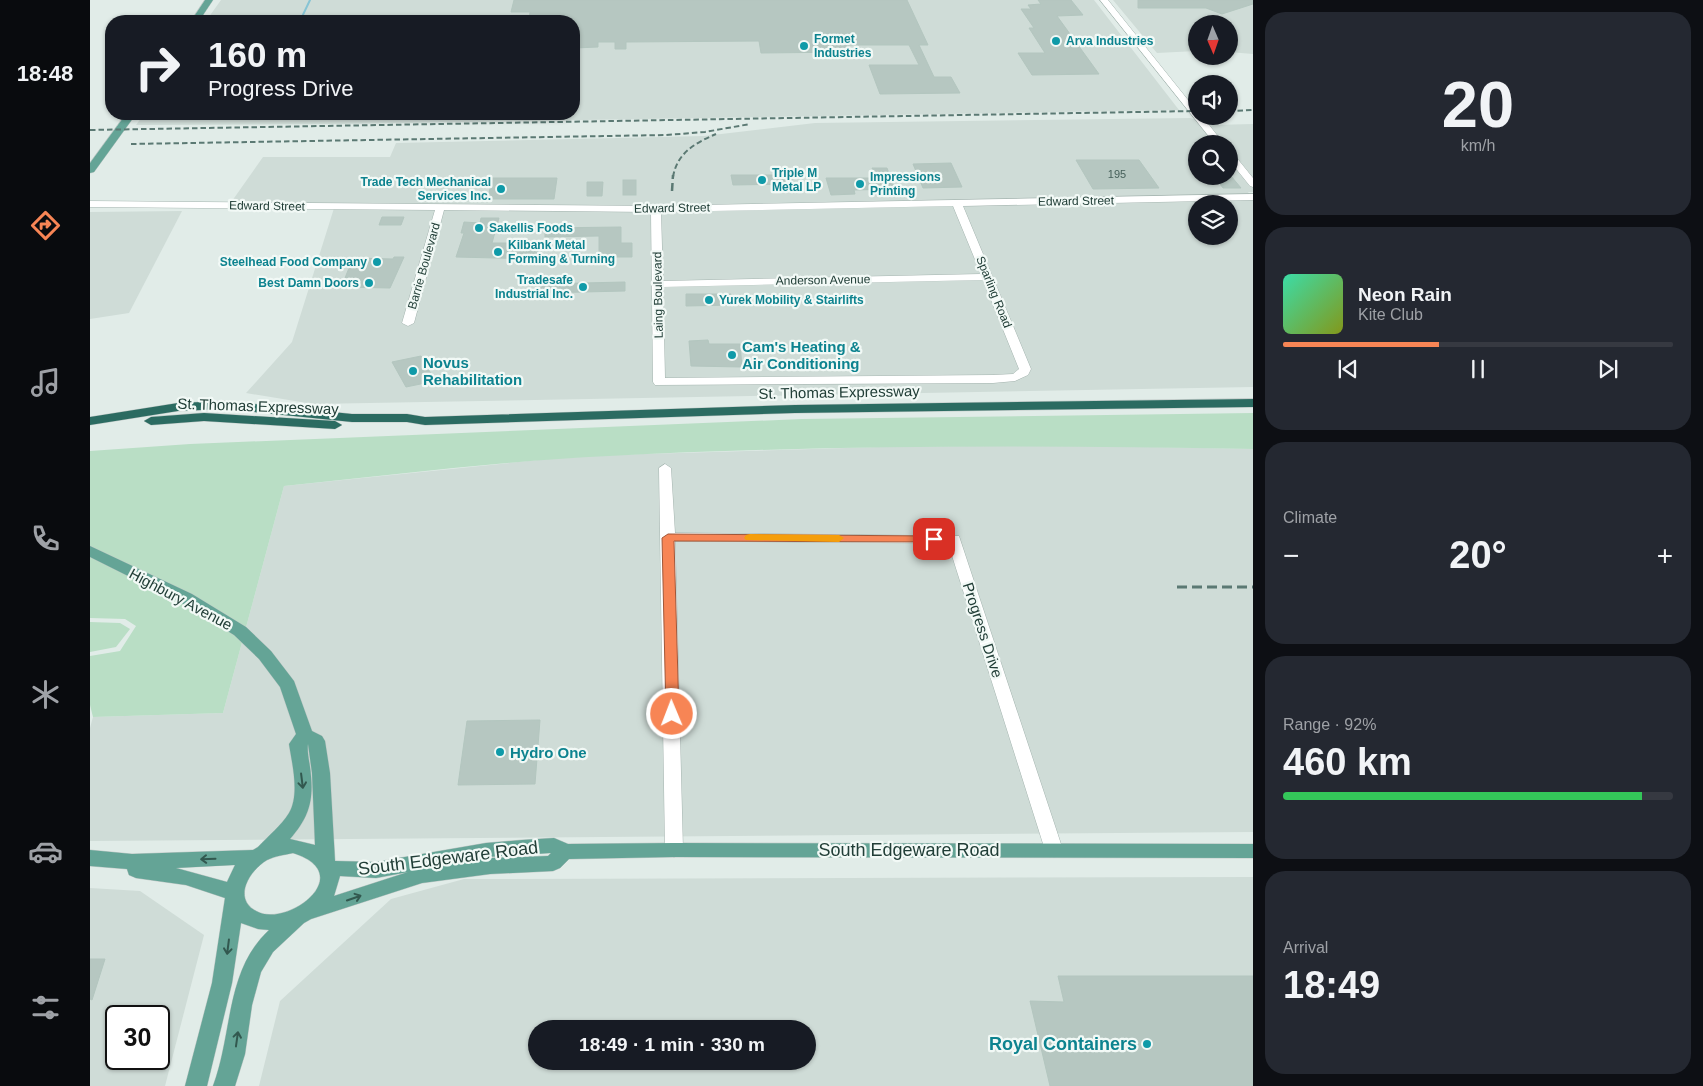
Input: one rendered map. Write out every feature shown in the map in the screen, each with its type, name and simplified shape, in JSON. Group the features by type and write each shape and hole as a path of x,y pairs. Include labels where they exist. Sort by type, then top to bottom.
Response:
{"highway":[{"name":"St. Thomas Expressway","path":"90,421 178,407 226,405 352,418 407,418 425,421 815,408 1253,404"},
{"name":"St. Thomas Expressway","path":"90,432 132,422 187,418 280,421 356,427 404,427 425,421"}],"main road":[{"path":"199,15 209,0"},
{"path":"90,170 127,120"},
{"name":"Highbury Avenue","path":"90,550 186,598 240,630 265,655 288,684 305,735 316,741 319,757 327,864"},
{"path":"196,1086 222,983 234,886 240,873 291,825 300,811 303,791 298,744 305,735"},
{"name":"South Edgeware Road","path":"327,864 355,870 376,870 486,850 554,845 565,852 674,850 1253,851"},
{"path":"90,858 132,862 261,855 279,848 293,846 311,850 327,864 331,879 327,892 319,903 302,915 259,957 247,981 241,1004 235,1052 224,1086"},
{"name":"South Edgeware Road","path":"302,915 422,875 482,867 553,862 565,852"},
{"path":"90,867 157,871 215,886 234,896 242,912 256,921 283,922 302,915"}],"street":[{"path":"1104,0 1188,105"},
{"path":"1204,125 1213,135"},
{"path":"1238,165 1253,184"},
{"name":"Edward Street","path":"90,204 440,208 656,208 1253,197"},
{"name":"Sparling Road","path":"659,382 994,379 1014,377 1024,373 1025,368 957,203"},
{"name":"Barrie Boulevard","path":"408,323 440,208"},
{"name":"Laing Boulevard","path":"656,208 659,284 659,382"},
{"name":"Anderson Avenue","path":"659,284 988,276"},
{"path":"665,468 674,850"},
{"name":"Progress Drive","path":"668,538 954,539 1054,850"}],"shaded area":[{"path":"221,0 1094,0 1179,110 342,124 136,125 140,120 580,120 580,15 210,15"},
{"path":"1113,0 1253,0 1253,54 1238,53 1238,15 1188,15 1188,51 1157,53"},
{"path":"1188,118 1188,125 1253,124 1253,192 1248,192 1253,199 1253,387 313,404 246,393 292,342 335,205 232,201 263,157 390,157 396,143 704,136 815,123"},
{"path":"182,211 129,313 90,319 90,212"},
{"path":"1052,445 1253,449 1253,832 90,841 90,728 93,717 223,713 284,486 548,459 610,455 879,447"},
{"path":"1253,877 1253,1086 259,1086 280,1001 391,899 464,879"},
{"path":"90,888 140,891 204,935 170,1067 170,1005 105,1005 105,1070 169,1070 165,1086 90,1086"}],"green space":[{"path":"1253,413 1253,449 931,447 690,452 528,461 284,486 223,713 93,717 90,705 90,656 120,651 136,626 125,619 90,618 90,451 190,444 802,419"},
{"path":"90,622 120,623 130,629 116,647 90,652"}],"building":[{"name":"Formet Industries","path":"514,0 907,0 928,45 919,45 934,77 951,77 960,93 880,94 869,65 919,65 909,45 848,45 850,52 761,53 759,41 626,42 626,49 615,49 615,42 598,42 598,47 580,48 580,15 530,15 530,12 511,12"},
{"name":"Arva Industries","path":"1038,0 1071,0 1083,15 1057,16 1099,74 1032,75 1018,53 1045,53 1029,28 1034,28 1021,9 1031,9 1028,5 1041,4"},
{"path":"1138,0 1253,0 1253,4 1222,14 1206,8 1138,8"},
{"path":"1076,160 1139,160 1159,188 1093,189"},
{"path":"951,163 962,187 923,188 913,164"},
{"name":"Impressions Printing","path":"872,168 887,168 895,189 854,190 855,194 831,195 826,178 876,178"},
{"name":"Triple M Metal LP","path":"731,175 791,175 793,184 733,185"},
{"path":"492,178 557,178 554,199 488,199"},
{"path":"623,180 636,180 636,195 623,195"},
{"path":"587,182 603,182 602,196 587,196"},
{"path":"1238,184 1241,188 1223,188 1221,185"},
{"path":"382,217 404,217 401,225 379,225"},
{"name":"Kilbank Metal Forming & Turning","path":"481,218 499,218 492,243 540,243 536,259 456,257 464,233 461,233 464,222 480,223"},
{"path":"621,227 621,243 632,243 632,257 599,257 599,236 545,237 545,228"},
{"path":"394,257 404,257 390,288 345,287 349,278 345,278 353,258 393,259"},
{"name":"Tradesafe Industrial Inc.","path":"625,282 625,291 541,293 541,284"},
{"name":"Yurek Mobility & Stairlifts","path":"686,294 731,294 732,305 686,306"},
{"path":"708,340 709,344 740,344 742,367 691,366 689,341"},
{"name":"Novus Rehabilitation","path":"421,356 435,381 406,387 392,362"},
{"name":"Hydro One","path":"540,720 535,784 458,785 467,721"},
{"path":"90,959 105,959 92,1000 90,999"},
{"name":"Royal Containers","path":"1058,976 1253,976 1253,1086 1050,1086 1030,1001 1064,1002"}],"waterway":[{"path":"303,15 310,0"}],"railway":[{"path":"1238,111 1253,110"},
{"path":"90,130 1188,111"},
{"path":"131,144 666,135 705,132 750,124"},
{"path":"673,177 678,161 683,155 694,145 716,134"},
{"path":"672,191 673,175"},
{"path":"1177,587 1253,587"}],"slow traffic":[{"path":"750,538 839,538"}],"place":[{"name":"Arva Industries","path":"1056,41"},
{"name":"Formet Industries","path":"804,46"},
{"name":"Triple M Metal LP","path":"762,180"},
{"name":"Impressions Printing","path":"860,184"},
{"name":"Trade Tech Mechanical Services Inc.","path":"501,189"},
{"name":"Sakellis Foods","path":"479,228"},
{"name":"Kilbank Metal Forming & Turning","path":"498,252"},
{"name":"Steelhead Food Company","path":"377,262"},
{"name":"Best Damn Doors","path":"369,283"},
{"name":"Tradesafe Industrial Inc.","path":"583,287"},
{"name":"Yurek Mobility & Stairlifts","path":"709,300"},
{"name":"Cam's Heating & Air Conditioning","path":"732,355"},
{"name":"Novus Rehabilitation","path":"413,371"},
{"name":"Hydro One","path":"500,752"},
{"name":"Royal Containers","path":"1147,1044"}],"route":[{"path":"672,714 668,538 934,539"}]}
